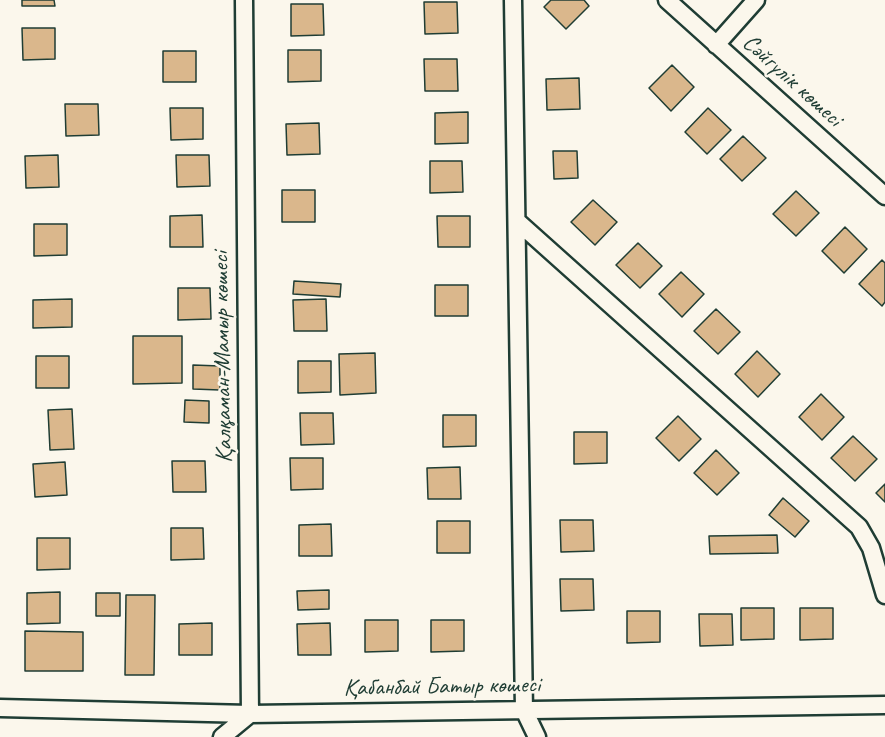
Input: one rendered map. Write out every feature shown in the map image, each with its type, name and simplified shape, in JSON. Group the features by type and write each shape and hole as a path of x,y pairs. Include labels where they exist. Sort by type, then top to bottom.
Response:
{"street":[{"name":"Қалқаман-Мамыр көшесі","path":"244,0 250,714"},
{"path":"513,0 524,710 537,737"},
{"name":"Сәйгүлік көшесі","path":"667,0 885,196"},
{"path":"716,45 756,0"},
{"path":"518,222 860,527 871,548 885,595"},
{"name":"Қабанбай Батыр көшесі","path":"0,708 250,714 885,705"},
{"path":"222,737 250,714"}],"building":[{"path":"22,0 54,0 55,6 22,6"},
{"path":"551,0 584,0 589,6 566,29 544,7"},
{"path":"424,2 457,2 458,33 425,34"},
{"path":"291,4 323,4 324,35 291,36"},
{"path":"22,28 55,28 55,59 23,60"},
{"path":"288,50 321,50 321,81 288,82"},
{"path":"163,51 196,51 196,82 163,82"},
{"path":"424,59 457,59 458,91 425,91"},
{"path":"672,65 694,87 671,111 649,88"},
{"path":"579,78 580,109 547,110 546,79"},
{"path":"65,104 98,104 99,135 66,136"},
{"path":"170,108 203,108 203,139 171,140"},
{"path":"708,108 731,130 707,154 685,132"},
{"path":"468,112 468,143 435,144 435,113"},
{"path":"319,123 320,154 287,155 286,124"},
{"path":"743,136 766,158 742,181 720,159"},
{"path":"553,151 577,151 578,178 554,179"},
{"path":"58,155 59,187 26,188 25,156"},
{"path":"176,155 209,155 210,186 177,187"},
{"path":"430,161 462,161 463,192 430,193"},
{"path":"282,190 315,190 315,222 282,222"},
{"path":"796,191 819,213 796,236 773,214"},
{"path":"593,200 617,222 595,245 571,222"},
{"path":"202,215 203,247 170,247 170,216"},
{"path":"437,216 470,216 470,247 438,247"},
{"path":"34,224 67,224 67,255 34,256"},
{"path":"845,227 867,249 844,273 822,251"},
{"path":"638,243 662,266 640,288 616,265"},
{"path":"882,260 885,263 885,302 882,306 859,284"},
{"path":"681,272 704,294 682,317 659,294"},
{"path":"294,281 341,284 340,297 293,294"},
{"path":"435,285 468,285 468,316 435,316"},
{"path":"178,288 210,288 211,319 178,320"},
{"path":"72,299 72,327 33,328 33,300"},
{"path":"326,299 327,331 294,331 293,300"},
{"path":"716,309 740,332 718,354 694,331"},
{"path":"133,336 182,336 182,383 133,384"},
{"path":"757,351 780,374 758,397 735,374"},
{"path":"375,353 376,393 340,395 339,354"},
{"path":"36,356 69,356 69,388 36,388"},
{"path":"298,361 331,361 331,392 298,393"},
{"path":"193,365 220,366 220,390 193,389"},
{"path":"821,394 844,417 822,440 799,417"},
{"path":"185,400 209,401 209,423 184,422"},
{"path":"72,409 74,449 50,450 48,410"},
{"path":"300,413 333,413 334,444 301,445"},
{"path":"443,415 476,415 476,446 443,447"},
{"path":"678,416 701,439 679,461 656,438"},
{"path":"574,432 607,432 607,463 574,464"},
{"path":"853,436 877,459 855,481 831,458"},
{"path":"716,450 739,473 717,495 694,473"},
{"path":"290,458 323,458 323,489 291,490"},
{"path":"172,461 205,461 206,492 173,492"},
{"path":"65,462 67,495 35,497 33,464"},
{"path":"460,467 461,499 428,499 427,468"},
{"path":"885,484 885,502 876,493"},
{"path":"783,498 809,521 795,537 769,515"},
{"path":"560,520 593,520 594,551 561,552"},
{"path":"437,521 470,521 470,553 437,553"},
{"path":"331,524 332,556 299,556 299,525"},
{"path":"171,528 203,528 204,559 171,560"},
{"path":"777,535 778,553 710,554 709,536"},
{"path":"37,538 70,538 70,569 37,570"},
{"path":"560,579 593,579 594,610 561,611"},
{"path":"329,590 329,609 298,610 297,591"},
{"path":"60,592 60,623 27,624 27,593"},
{"path":"96,593 120,593 120,616 96,616"},
{"path":"126,595 155,595 154,675 125,675"},
{"path":"741,608 774,608 774,639 741,640"},
{"path":"800,608 833,608 833,639 800,640"},
{"path":"627,611 660,611 660,642 627,643"},
{"path":"699,614 732,614 733,645 700,646"},
{"path":"365,620 398,620 398,651 365,652"},
{"path":"431,620 464,620 464,651 431,652"},
{"path":"212,623 212,655 179,655 179,624"},
{"path":"330,623 331,655 298,655 297,624"},
{"path":"25,631 83,632 83,671 25,671"}]}
